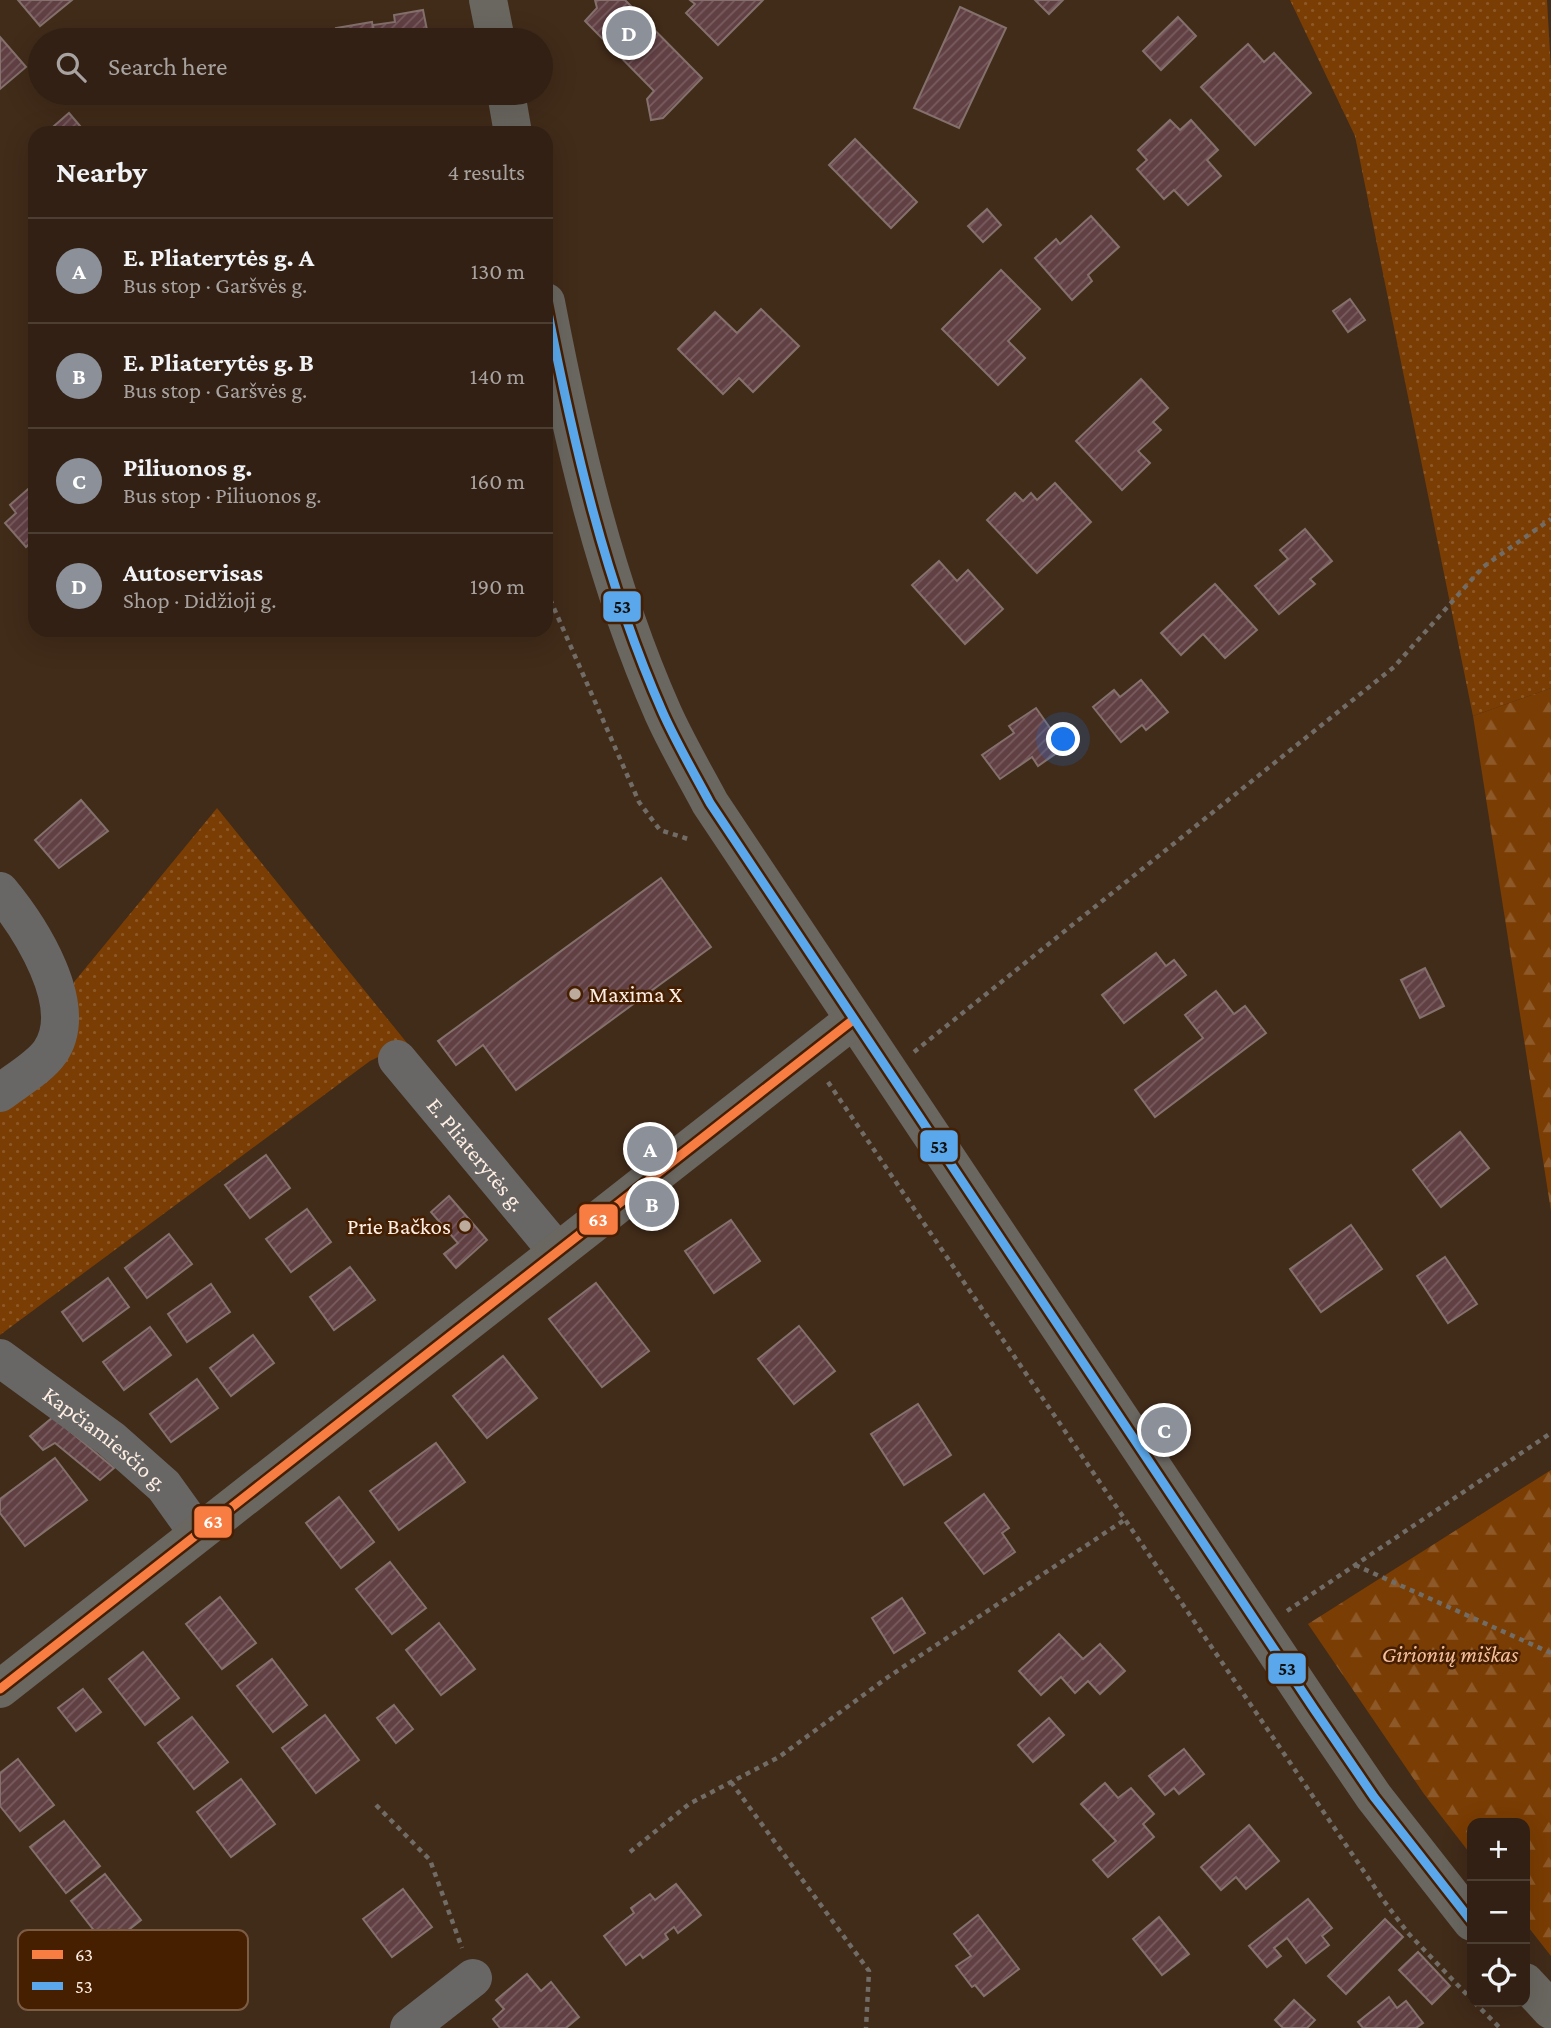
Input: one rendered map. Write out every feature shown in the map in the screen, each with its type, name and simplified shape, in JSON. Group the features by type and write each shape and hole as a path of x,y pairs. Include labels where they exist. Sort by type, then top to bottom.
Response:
{"main road":[{"path":"488,0 494,28"},
{"path":"508,105 512,126"},
{"path":"553,337 575,445 609,569 664,715 710,803 1374,1797 1467,1916"},
{"path":"0,1689 807,1053 853,1020"},
{"path":"1530,1987 1551,2010"}],"street":[{"path":"0,891 24,920 54,982 61,1024 50,1052 0,1093"},
{"name":"E. Pliaterytės g.","path":"397,1059 556,1250"},
{"name":"Kapčiamiesčio g.","path":"0,1358 111,1439 155,1478 197,1532"},
{"path":"409,2028 473,1978"}],"path":[{"path":"888,1072 1394,667 1483,567 1551,519"},
{"path":"553,606 639,802 660,830 689,838 698,848"},
{"path":"807,1053 1384,1901 1408,1933 1467,1995"},
{"path":"1260,1628 1551,1433"},
{"path":"630,1852 689,1804 779,1757 888,1677 1126,1519"},
{"path":"1355,1564 1551,1653"},
{"path":"731,1782 869,1971 866,2028"},
{"path":"376,1805 429,1860 473,1978"},
{"path":"1479,2007 1500,2028"}],"green space":[{"path":"1290,0 1547,0 1551,70 1551,688 1473,716 1355,136"},
{"path":"1551,688 1551,1211 1473,716"},
{"path":"217,808 407,1043 370,1061 0,1335 0,1110 75,1026 74,982"},
{"name":"Girionių miškas","path":"1551,1470 1551,1956 1530,1929 1530,1818 1467,1818 1467,1850 1424,1794 1308,1624"}],"building":[{"path":"18,0 72,0 40,26"},
{"path":"595,0 625,0 702,78 663,118 651,120 647,99 654,91 585,21 597,8"},
{"path":"690,0 763,0 718,45 686,13 695,4"},
{"path":"1035,0 1063,0 1049,14"},
{"path":"960,7 1006,28 959,128 914,108"},
{"path":"423,10 427,28 373,28 373,25 395,22 394,15"},
{"path":"1178,17 1196,36 1161,70 1143,51"},
{"path":"372,22 373,28 336,28"},
{"path":"0,37 26,67 0,89"},
{"path":"1248,44 1264,62 1274,53 1311,93 1255,145 1201,87"},
{"path":"69,113 80,126 54,126"},
{"path":"1170,120 1180,130 1191,120 1218,150 1207,160 1221,176 1188,205 1174,190 1164,199 1137,169 1147,160 1138,150"},
{"path":"855,139 917,202 891,228 829,165"},
{"path":"987,209 1001,225 983,242 968,226"},
{"path":"1091,216 1119,247 1088,275 1092,281 1072,300 1035,258 1056,239 1060,244"},
{"path":"1001,270 1040,309 1008,341 1025,358 998,385 942,329"},
{"path":"1350,299 1365,320 1348,332 1333,311"},
{"path":"761,309 799,346 753,392 739,378 723,394 678,349 715,312 737,333"},
{"path":"1141,379 1168,408 1153,422 1161,430 1138,451 1150,463 1122,490 1076,441"},
{"path":"1055,483 1091,522 1037,573 987,520 1015,493 1023,501 1031,493 1037,500"},
{"path":"28,489 26,547 5,523 16,513 10,505"},
{"path":"1305,529 1332,561 1310,579 1315,584 1279,614 1255,586 1288,559 1280,550"},
{"path":"939,561 957,581 968,570 1003,609 965,644 912,585"},
{"path":"1215,584 1257,630 1225,658 1203,634 1181,655 1161,633"},
{"path":"1141,680 1168,712 1146,730 1142,725 1121,742 1093,707 1114,690 1120,697"},
{"path":"1036,708 1064,748 1038,766 1032,757 1000,779 982,755 1014,733 1009,726"},
{"path":"81,800 108,831 59,868 35,840"},
{"name":"Maxima X","path":"661,878 711,947 516,1090 483,1045 456,1065 438,1041"},
{"path":"1156,953 1166,966 1174,960 1186,975 1124,1023 1102,995"},
{"path":"1425,968 1444,1006 1420,1018 1401,980"},
{"path":"1216,991 1234,1014 1245,1006 1266,1033 1155,1117 1135,1090 1203,1038 1185,1015"},
{"path":"1460,1132 1489,1168 1441,1207 1413,1170"},
{"path":"266,1155 290,1188 250,1218 225,1185"},
{"path":"449,1196 487,1240 456,1268 444,1254 458,1243 431,1212"},
{"path":"307,1209 331,1242 291,1272 266,1239"},
{"path":"731,1220 760,1261 714,1293 685,1251"},
{"path":"1351,1225 1382,1269 1321,1312 1290,1269"},
{"path":"169,1234 192,1264 147,1298 125,1268"},
{"path":"1445,1257 1477,1304 1448,1323 1417,1276"},
{"path":"350,1267 375,1300 334,1330 310,1297"},
{"path":"108,1278 129,1307 83,1341 62,1312"},
{"path":"596,1283 649,1351 602,1387 549,1319"},
{"path":"211,1284 230,1312 187,1342 168,1314"},
{"path":"799,1326 835,1371 794,1404 758,1359"},
{"path":"150,1327 171,1355 124,1390 103,1362"},
{"path":"253,1335 274,1363 231,1396 210,1368"},
{"path":"503,1356 537,1398 487,1438 453,1396"},
{"path":"197,1379 218,1408 171,1442 150,1414"},
{"path":"918,1404 951,1455 904,1485 871,1434"},
{"path":"53,1417 114,1468 100,1480 55,1443 43,1450 30,1436"},
{"path":"436,1443 465,1482 399,1530 370,1491"},
{"path":"55,1458 87,1500 25,1546 0,1513 0,1499"},
{"path":"984,1494 1009,1528 1002,1533 1015,1552 984,1574 945,1523"},
{"path":"339,1497 374,1542 341,1568 306,1523"},
{"path":"390,1562 426,1608 392,1634 356,1589"},
{"path":"220,1597 256,1643 222,1669 186,1624"},
{"path":"902,1598 925,1633 894,1653 872,1618"},
{"path":"439,1623 475,1669 441,1695 406,1650"},
{"path":"1059,1634 1083,1659 1100,1644 1125,1671 1100,1694 1088,1681 1075,1693 1061,1677 1041,1695 1019,1671"},
{"path":"143,1652 179,1698 145,1725 109,1679"},
{"path":"272,1659 307,1705 273,1732 237,1686"},
{"path":"83,1689 101,1712 76,1731 58,1708"},
{"path":"394,1705 413,1729 396,1743 377,1718"},
{"path":"325,1715 359,1760 316,1793 282,1748"},
{"path":"192,1717 228,1762 194,1789 158,1743"},
{"path":"1049,1718 1064,1735 1033,1762 1018,1745"},
{"path":"1184,1749 1204,1774 1179,1794 1174,1788 1165,1795 1149,1776"},
{"path":"18,1759 54,1805 20,1831 0,1806 0,1773"},
{"path":"241,1779 275,1824 231,1857 197,1812"},
{"path":"1105,1783 1118,1798 1131,1788 1154,1814 1143,1824 1154,1837 1108,1877 1093,1860 1116,1841 1081,1804"},
{"path":"64,1821 100,1866 66,1893 30,1847"},
{"path":"1249,1825 1279,1861 1246,1889 1236,1877 1221,1890 1201,1867"},
{"path":"105,1874 141,1920 128,1930 94,1930 71,1901"},
{"path":"676,1884 701,1915 678,1933 674,1927 665,1934 668,1939 643,1958 640,1954 626,1965 604,1936 634,1913 631,1908 650,1894 655,1900"},
{"path":"403,1889 432,1927 392,1957 363,1919"},
{"path":"1308,1899 1332,1928 1322,1936 1329,1945 1306,1963 1287,1938 1274,1948 1281,1956 1267,1967 1249,1946"},
{"path":"978,1915 1019,1969 984,1996 975,1985 972,1987 956,1966 971,1956 954,1934"},
{"path":"1159,1917 1189,1954 1162,1975 1133,1939"},
{"path":"1385,1919 1403,1937 1346,1994 1328,1976"},
{"path":"1418,1952 1450,1986 1432,2004 1399,1970"},
{"path":"527,1974 541,1991 551,1982 579,2017 566,2028 500,2028 493,2019 504,2009 496,2000"},
{"path":"1389,1997 1397,2008 1406,2001 1423,2023 1416,2028 1363,2028 1358,2022"},
{"path":"1294,2000 1315,2020 1307,2028 1283,2028 1275,2020"}],"transit line":[{"name":"53","path":"553,335 593,511 624,613 663,713 710,803 1314,1709 1374,1797 1467,1916"},
{"name":"63","path":"0,1689 853,1020"}],"place":[{"name":"Autoservisas","path":"629,33"},
{"name":"Maxima X","path":"575,994"},
{"name":"E. Pliaterytės g. A","path":"650,1149"},
{"name":"E. Pliaterytės g. B","path":"652,1204"},
{"name":"Prie Bačkos","path":"465,1226"},
{"name":"Piliuonos g.","path":"1164,1430"}]}
